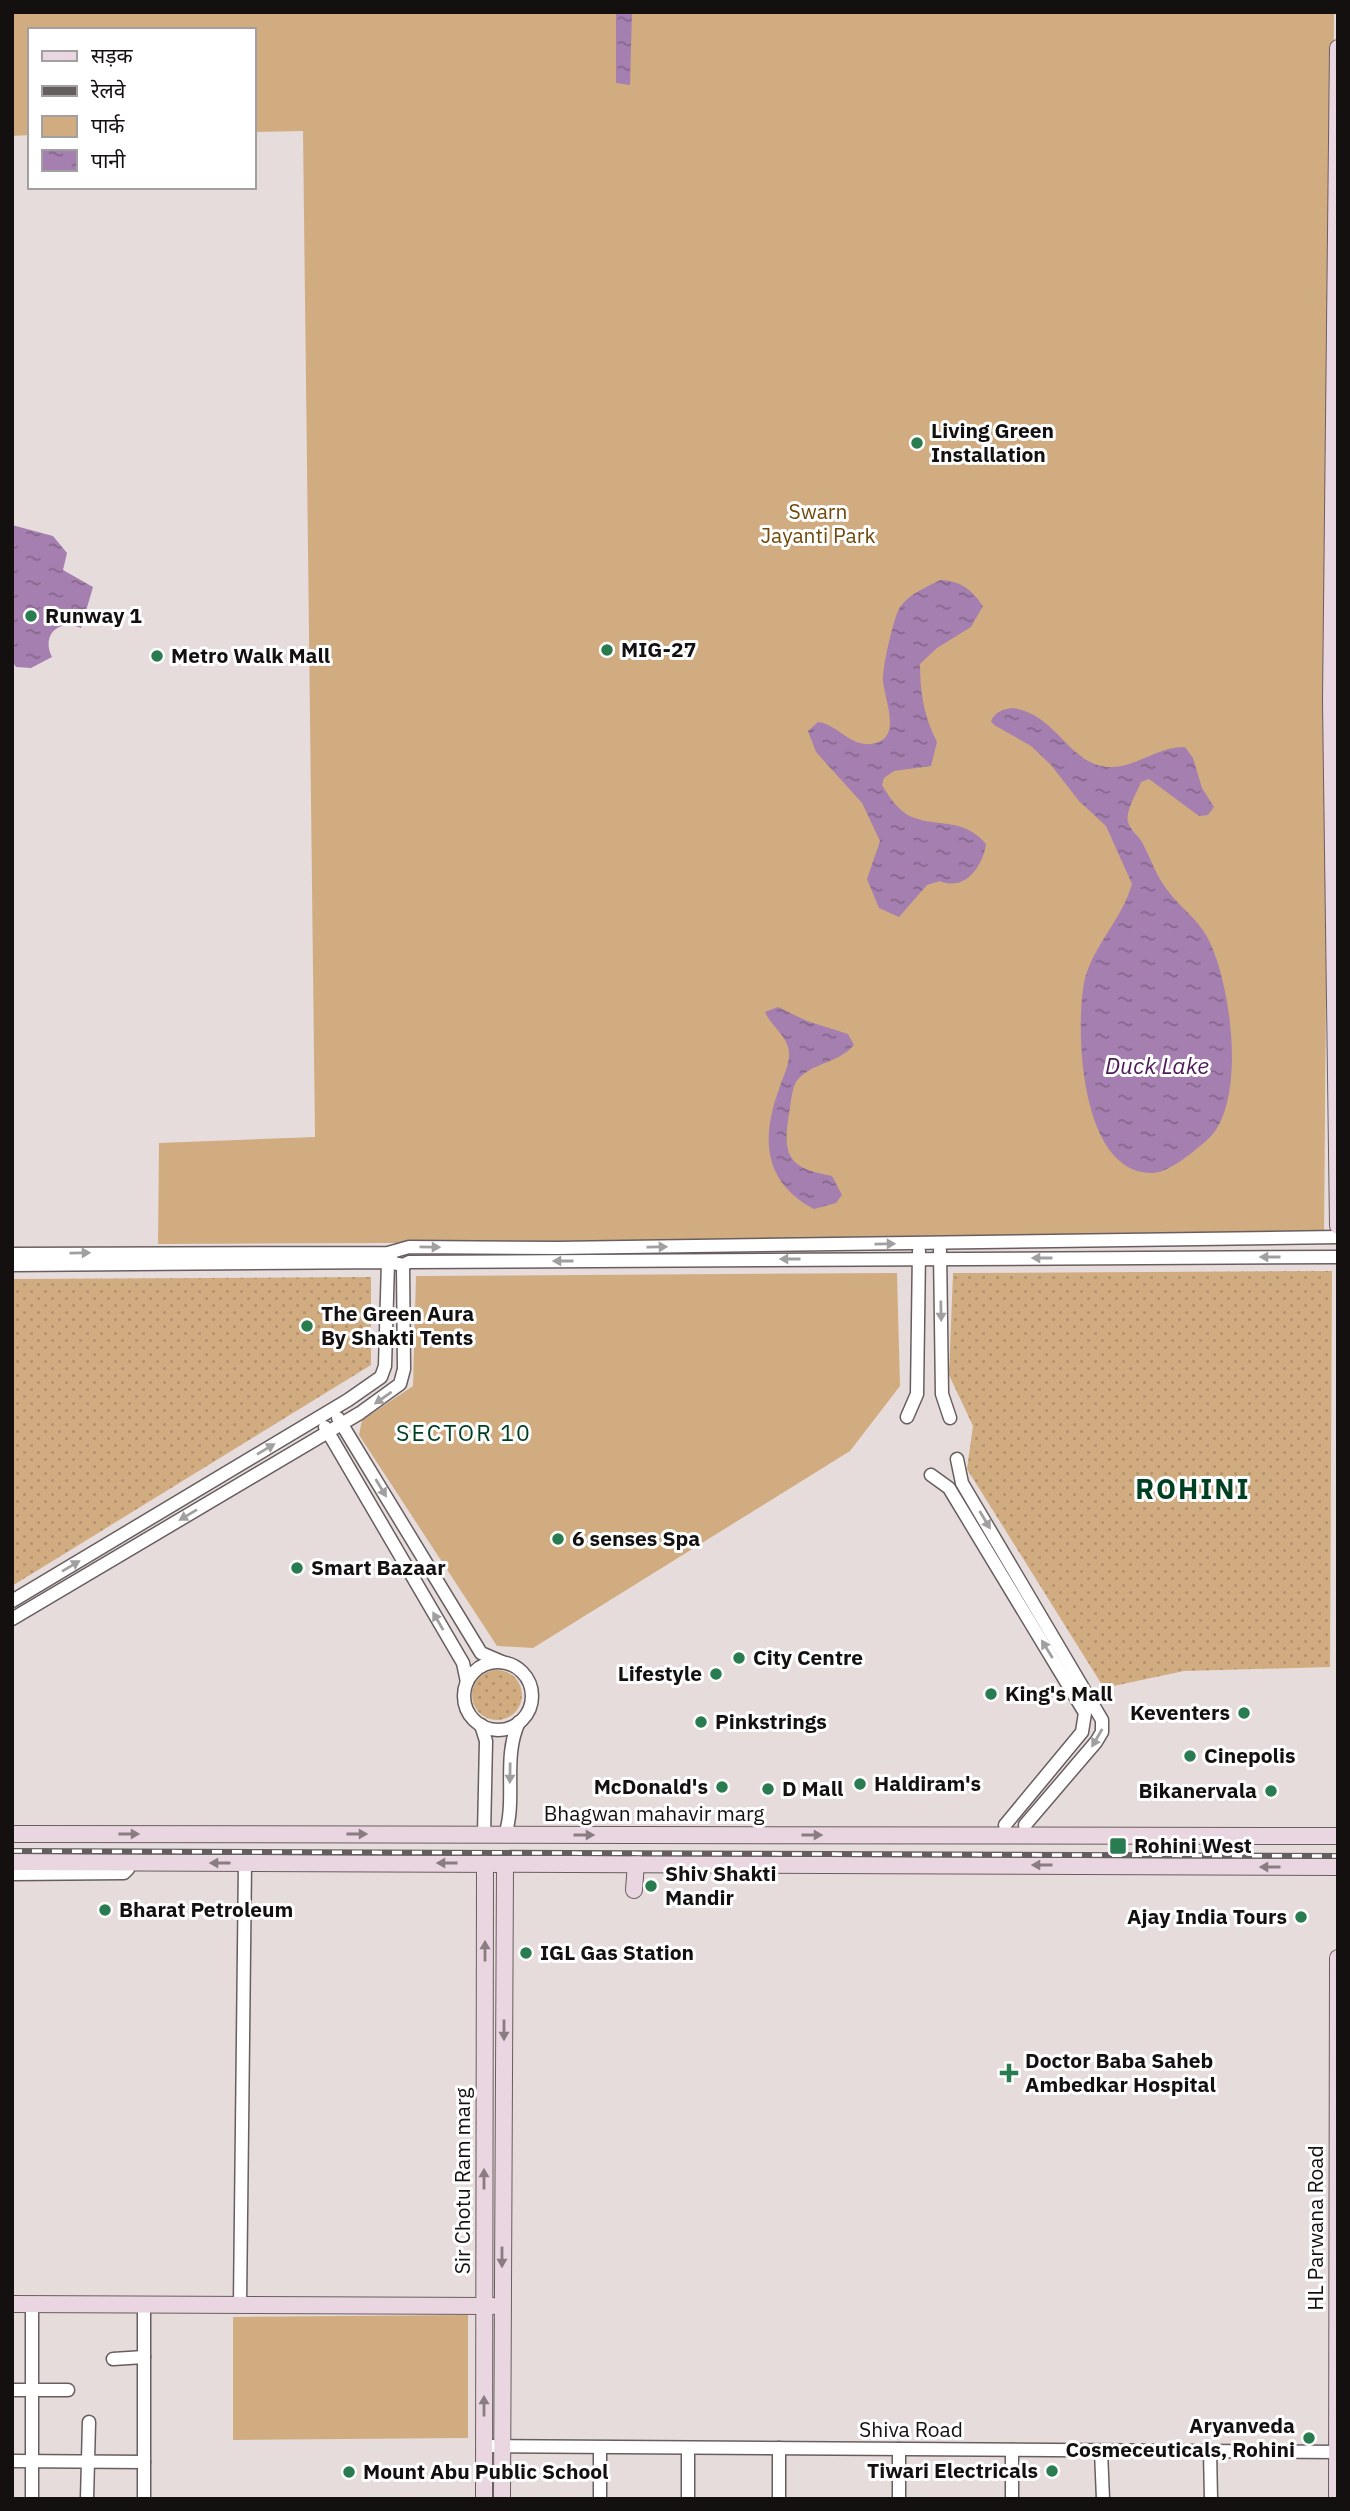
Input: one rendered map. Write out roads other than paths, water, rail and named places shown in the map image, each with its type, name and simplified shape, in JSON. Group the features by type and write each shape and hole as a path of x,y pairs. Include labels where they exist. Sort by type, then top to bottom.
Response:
{"street":[{"path":"1338,48 1336,625 1331,701 1338,1226"},
{"path":"12,1254 388,1253 409,1247 557,1248 1338,1237"},
{"path":"907,1417 916,1394 920,1243"},
{"path":"939,1243 942,1394 950,1418"},
{"path":"12,1601 333,1409 381,1377 385,1366 388,1262 399,1250"},
{"path":"12,1265 388,1262 403,1265 409,1262 1338,1257"},
{"path":"12,1619 341,1424 400,1384 404,1369 403,1265"},
{"path":"333,1409 481,1653 520,1670 530,1686 530,1706 510,1740 509,1817 505,1835"},
{"path":"319,1417 463,1663 467,1682 466,1705 481,1725 486,1741 484,1835"},
{"path":"957,1459 962,1483 1102,1720 1102,1732 1096,1742 1025,1825"},
{"path":"931,1475 949,1488 1085,1713 1082,1732 1004,1825"},
{"path":"467,1682 483,1666 502,1662"},
{"path":"481,1725 500,1729 519,1722"},
{"path":"89,1834 92,1863"},
{"name":"Bhagwan mahavir marg","path":"12,1835 1338,1836"},
{"path":"12,1862 636,1863 840,1872 1338,1867"},
{"path":"12,1874 124,1873 128,1869 127,1863"},
{"path":"240,2304 246,1863"},
{"name":"Sir Chotu Ram marg","path":"484,2499 485,1863"},
{"path":"634,1890 636,1863"},
{"name":"Sir Chotu Ram marg","path":"502,2499 505,1864"},
{"name":"HL Parwana Road","path":"1337,2499 1338,1958"},
{"path":"12,2304 502,2306"},
{"path":"32,2304 32,2499"},
{"path":"144,2304 144,2499"},
{"path":"113,2359 144,2357"},
{"path":"12,2390 68,2389"},
{"path":"87,2499 89,2422"},
{"name":"Shiva Road","path":"484,2446 1337,2452"},
{"path":"600,2448 600,2499"},
{"path":"779,2448 779,2499"},
{"path":"688,2449 688,2499"},
{"path":"899,2449 899,2499"},
{"path":"1012,2450 1012,2499"},
{"path":"1101,2451 1103,2499"},
{"path":"1210,2451 1211,2499"},
{"path":"12,2461 144,2462"}],"water":[{"path":"616,12 632,12 630,85 616,83"},
{"path":"12,525 53,536 67,553 63,570 93,587 81,628 66,626 54,631 49,642 52,657 31,668 16,667 12,661"},
{"path":"940,580 965,587 983,606 971,627 937,648 920,664 924,704 937,742 931,766 894,771 884,778 882,785 895,804 907,815 960,826 986,844 981,861 971,875 957,883 940,881 927,885 899,917 879,908 867,879 880,841 862,803 816,752 808,731 818,722 863,744 881,741 887,735 890,718 883,674 895,620 900,607 908,598"},
{"name":"Duck Lake","path":"1013,708 1040,719 1082,757 1107,767 1127,765 1165,750 1185,747 1193,758 1202,788 1214,807 1208,815 1199,816 1149,779 1141,782 1128,813 1129,825 1142,841 1161,880 1172,897 1206,935 1223,980 1232,1041 1228,1100 1219,1124 1194,1151 1159,1172 1152,1173 1129,1167 1111,1151 1098,1128 1083,1069 1081,1011 1086,975 1098,948 1121,911 1132,884 1106,826 1079,801 1051,765 1031,746 991,721 1000,711"},
{"path":"778,1007 807,1021 848,1034 854,1045 840,1056 808,1071 796,1082 793,1090 787,1129 788,1150 792,1158 806,1169 832,1176 842,1195 836,1203 814,1209 784,1186 771,1158 769,1142 773,1107 789,1058 786,1043 765,1012"}],"railway":[{"path":"12,1851 1338,1856"}],"place":[{"name":"Living Green Installation","path":"917,443"},
{"name":"Runway 1","path":"31,616"},
{"name":"MIG-27","path":"607,650"},
{"name":"Metro Walk Mall","path":"157,656"},
{"name":"The Green Aura By Shakti Tents","path":"307,1326"},
{"name":"6 senses Spa","path":"558,1539"},
{"name":"Smart Bazaar","path":"297,1568"},
{"name":"City Centre","path":"739,1658"},
{"name":"Lifestyle","path":"716,1674"},
{"name":"King's Mall","path":"991,1694"},
{"name":"Keventers","path":"1244,1713"},
{"name":"Pinkstrings","path":"701,1722"},
{"name":"Cinepolis","path":"1190,1756"},
{"name":"Haldiram's","path":"860,1784"},
{"name":"McDonald's","path":"722,1787"},
{"name":"D Mall","path":"768,1789"},
{"name":"Bikanervala","path":"1271,1791"},
{"name":"Rohini West","path":"1118,1846"},
{"name":"Shiv Shakti Mandir","path":"651,1886"},
{"name":"Bharat Petroleum","path":"105,1910"},
{"name":"Ajay India Tours","path":"1301,1917"},
{"name":"IGL Gas Station","path":"526,1953"},
{"name":"Doctor Baba Saheb Ambedkar Hospital","path":"1009,2073"},
{"name":"Aryanveda Cosmeceuticals, Rohini","path":"1309,2438"},
{"name":"Tiwari Electricals","path":"1052,2471"},
{"name":"Mount Abu Public School","path":"349,2472"}],"district":[{"name":"SECTOR 10","path":"464,1433"},
{"name":"ROHINI","path":"1193,1489"}],"park label":[{"name":"Swarn Jayanti Park","path":"818,524"}]}
